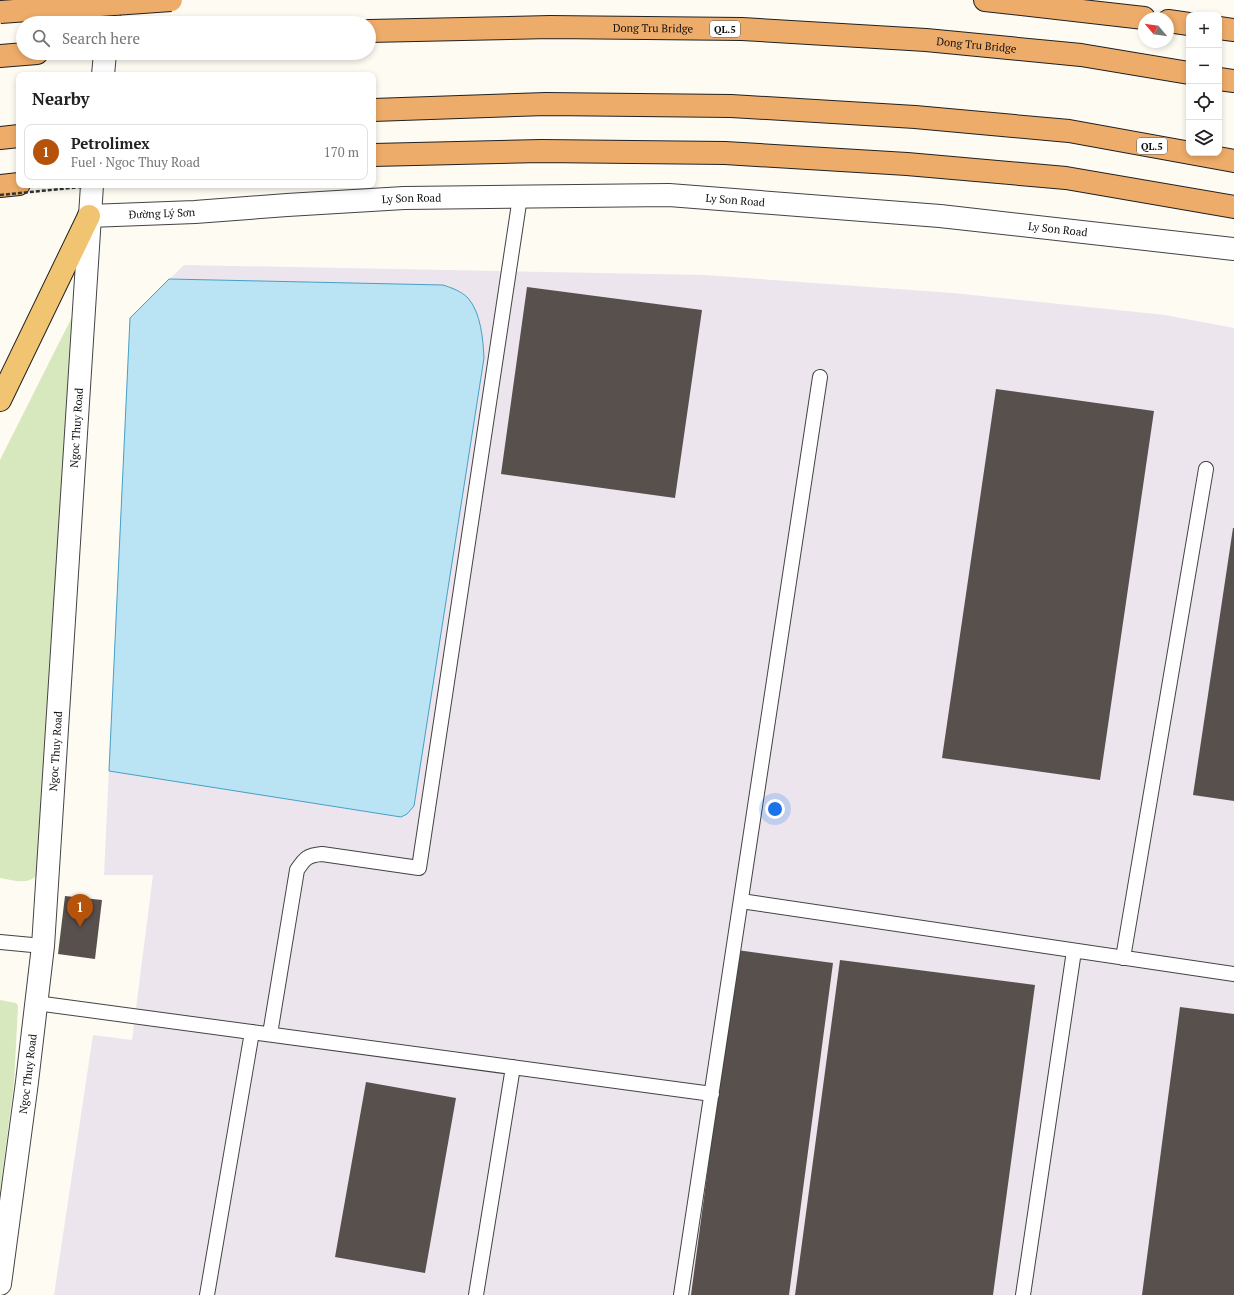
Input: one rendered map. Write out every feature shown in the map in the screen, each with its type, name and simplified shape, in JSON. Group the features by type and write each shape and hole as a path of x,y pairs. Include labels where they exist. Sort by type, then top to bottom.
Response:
{"highway":[{"path":"0,12 170,0"},
{"path":"985,0 1138,17"},
{"path":"1174,22 1186,24"},
{"name":"Dong Tru Bridge","path":"376,31 550,26 742,29 926,40 1081,55 1186,73"},
{"path":"1222,28 1234,30"},
{"path":"0,56 16,55"},
{"path":"1222,79 1234,81"},
{"name":"QL.5","path":"376,110 546,104 731,106 915,117 1069,132 1234,162"},
{"path":"0,138 16,136"},
{"path":"376,155 541,151 725,153 907,164 1066,178 1234,207"},
{"path":"0,186 16,184"}],"main road":[{"path":"0,400 89,216"}],"street":[{"path":"109,16 110,0"},
{"path":"103,72 104,60"},
{"name":"Ngoc Thuy Road","path":"0,1284 26,1090 43,946 92,188"},
{"name":"Ly Son Road","path":"520,197 669,195 940,216 1234,248"},
{"name":"Đường Lý Sơn","path":"89,216 195,212 287,204 404,198 520,197"}],"lane":[{"path":"270,1034 297,870 303,861 312,855 322,854 419,868 520,197"},
{"path":"681,1295 820,377"},
{"path":"1123,958 1206,469"},
{"path":"741,901 1234,974"},
{"path":"0,942 43,946"},
{"path":"1023,1295 1074,951"},
{"path":"36,1003 712,1094"},
{"path":"207,1295 252,1032"},
{"path":"476,1295 513,1067"}],"path":[{"path":"0,195 71,188"}],"shaded area":[{"path":"184,265 705,275 953,293 1165,315 1234,328 1234,1295 54,1295 93,1035 132,1040 153,875 104,875 130,318"}],"green space":[{"path":"74,313 38,874 30,880 15,881 0,878 0,460"},
{"path":"0,1000 16,1003 18,1006 14,1083 0,1192"}],"water":[{"path":"169,279 443,285 456,290 468,298 476,311 482,335 484,358 414,806 407,814 401,817 109,771 130,318"}],"building":[{"path":"527,287 702,310 675,498 501,474"},
{"path":"996,389 1154,411 1100,780 942,758"},
{"path":"1234,528 1234,801 1193,795"},
{"path":"65,896 102,900 95,959 58,954"},
{"path":"737,950 833,963 789,1295 691,1295"},
{"path":"840,960 1035,985 993,1295 795,1295"},
{"path":"1180,1007 1234,1014 1234,1295 1142,1295"},
{"path":"366,1082 456,1098 425,1273 335,1257"}],"place":[{"name":"Petrolimex","path":"80,927"}]}
